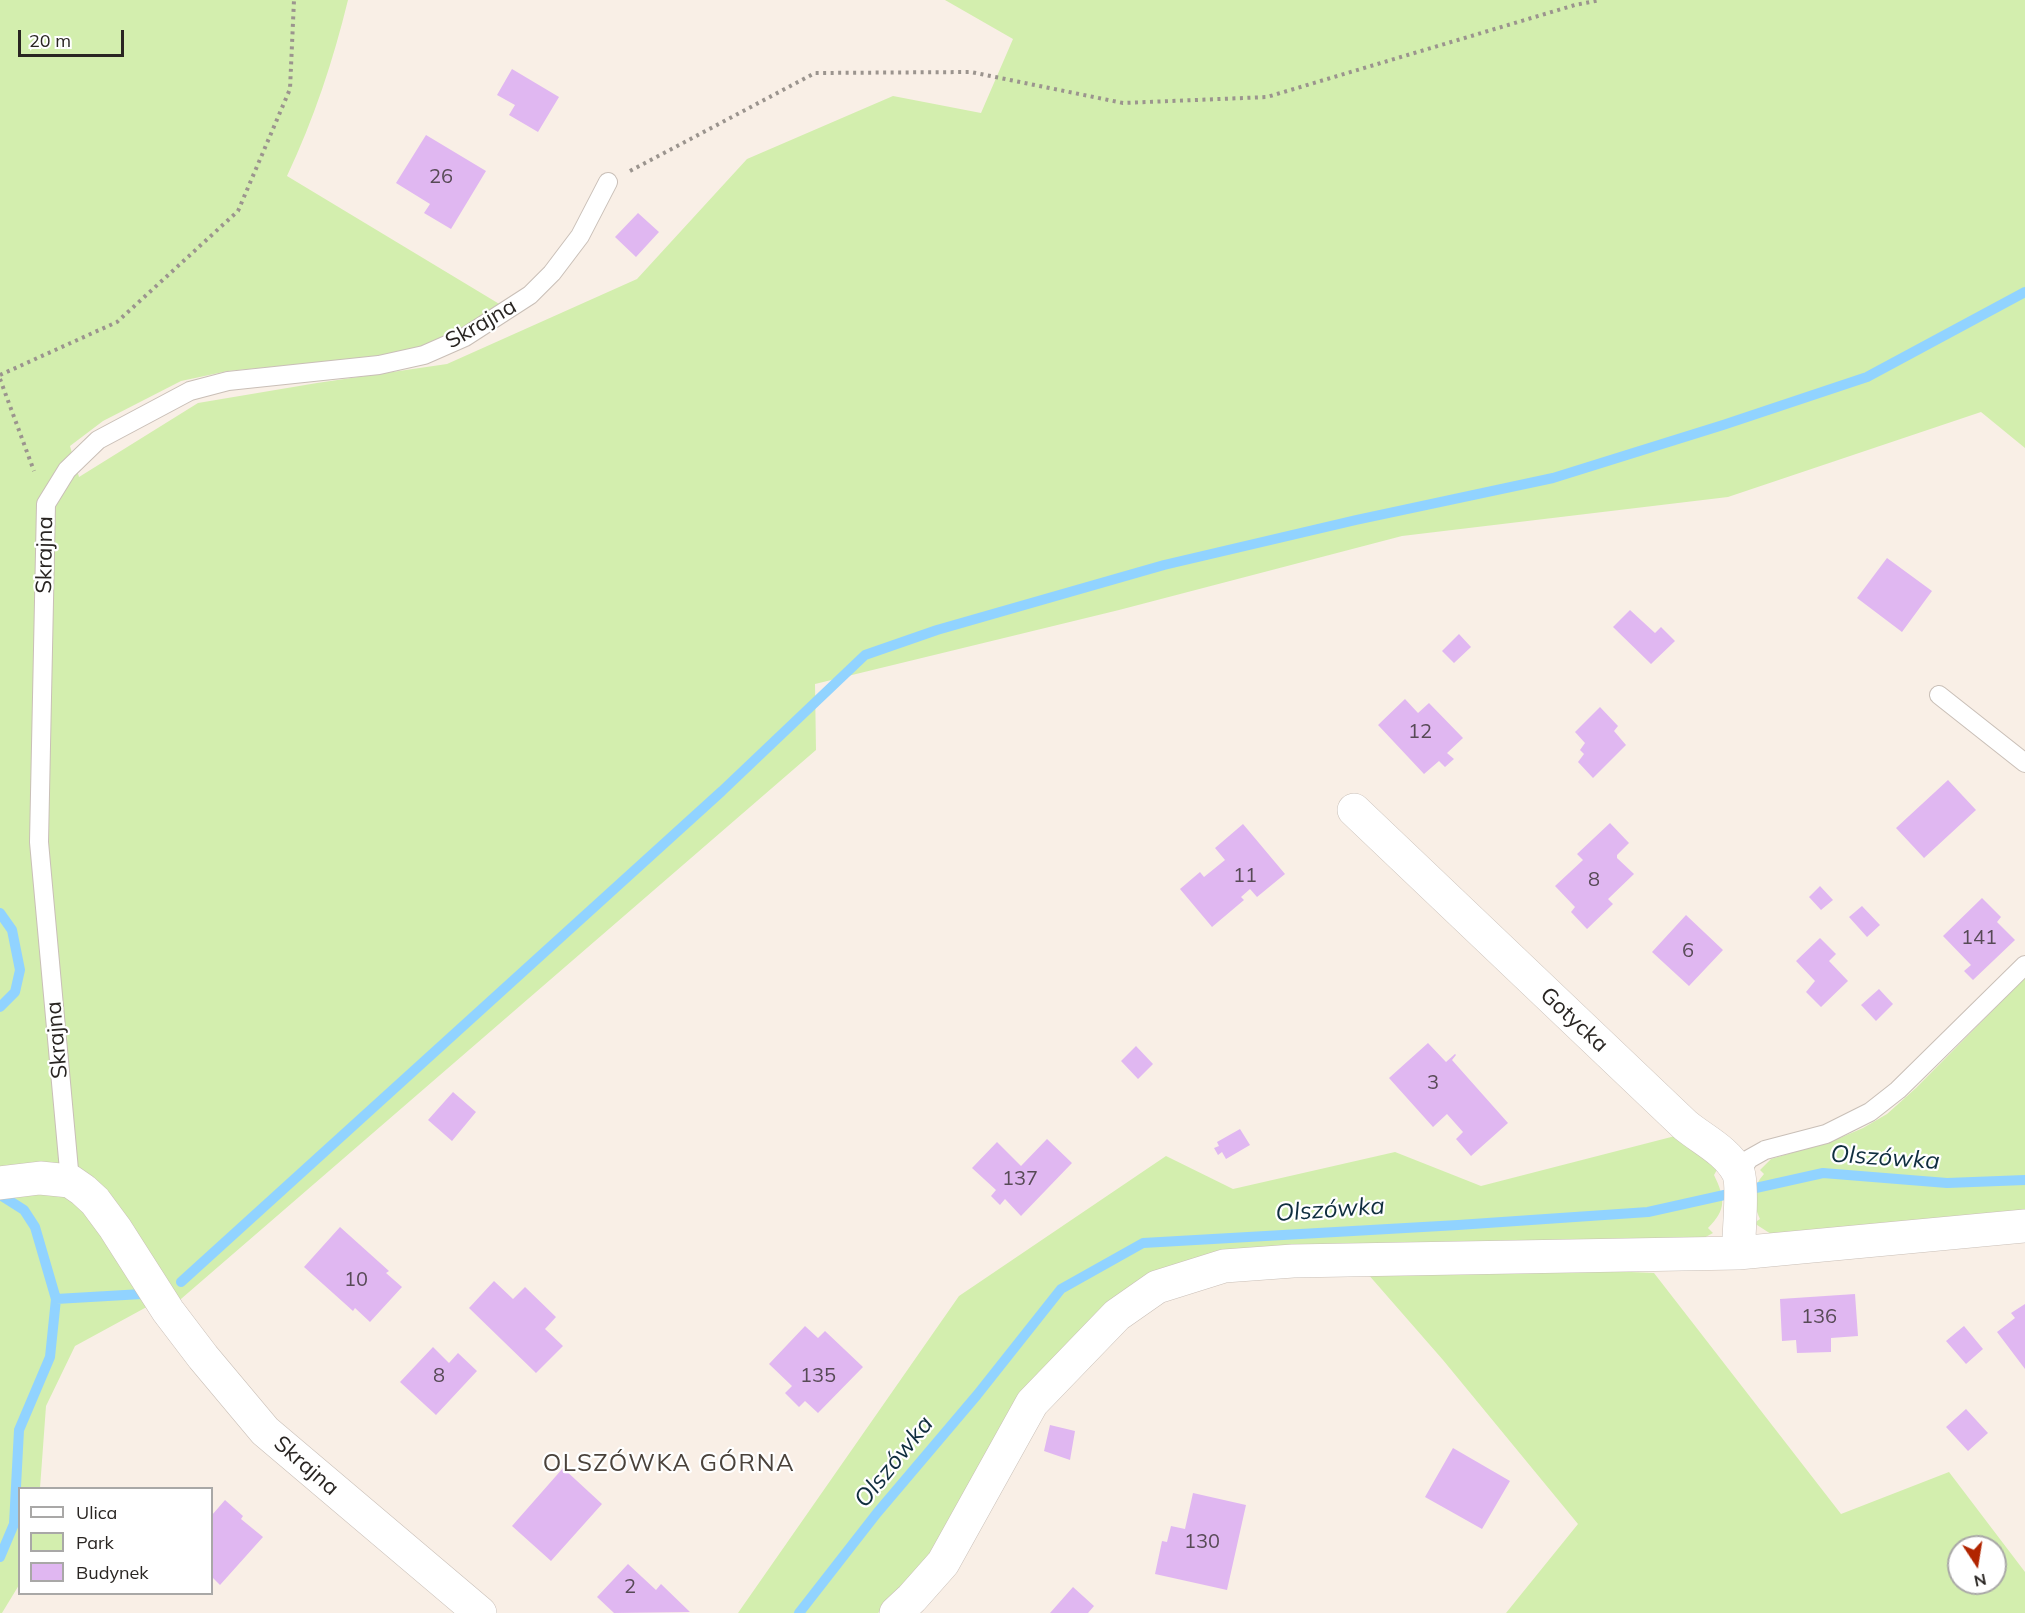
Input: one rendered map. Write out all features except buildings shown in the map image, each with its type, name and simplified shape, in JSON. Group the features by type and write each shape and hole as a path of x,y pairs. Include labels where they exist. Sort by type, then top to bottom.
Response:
{"street":[{"name":"Gotycka","path":"1354,810 1685,1125 1725,1156 1739,1174"},
{"path":"1738,1239 1739,1174"},
{"path":"0,1183 40,1178 70,1181"},
{"name":"Skrajna","path":"70,1181 95,1201 168,1311 265,1431 480,1613"},
{"path":"896,1613 943,1563 1032,1403 1117,1315 1157,1287 1224,1266 1293,1260 2025,1226"}],"lane":[{"name":"Skrajna","path":"70,1181 39,842 46,504 67,470 98,440 190,391 228,381 379,365 424,355 465,337 530,295 552,273 580,236 609,182"},
{"path":"1940,695 2025,763"},
{"path":"1739,1174 1749,1159 1765,1150 1826,1134 1870,1112 1898,1090 2025,965"}],"path":[{"path":"46,504 0,377 117,322 238,211 290,89 294,0"},
{"path":"609,182 815,73 971,72 1123,103 1267,97 1575,5 1600,0"}],"green space":[{"path":"0,0 348,0 322,90 287,176 501,305 467,327 429,344 385,356 228,371 181,381 103,421 70,446 79,477 198,403 447,364 637,279 747,159 893,96 981,113 1013,39 945,0 2025,0 2025,448 1981,412 1728,497 1402,536 1119,610 815,684 816,750 174,1305 100,1195 0,1174"},
{"path":"2025,978 2025,1216 1771,1234 1754,1223 1760,1219 1754,1196 1757,1185 1764,1174 1760,1170 1771,1159 1835,1140 1887,1114 1916,1088"},
{"path":"1679,1135 1718,1168 1714,1175 1722,1197 1721,1209 1708,1228 1713,1233 1700,1240 1152,1276 933,1556 904,1589 878,1613 738,1613 959,1296 1166,1156 1233,1189 1395,1152 1481,1186"},
{"path":"38,1188 75,1198 154,1303 75,1346 46,1406 40,1487 18,1487 18,1587 2,1613 0,1613 0,1193"},
{"path":"1563,1269 1654,1273 1841,1514 1949,1472 1997,1535 1947,1535 1947,1595 2007,1595 2007,1548 2025,1572 2025,1613 1506,1613 1578,1524 1443,1360 1367,1273"}],"waterway":[{"path":"181,1282 722,791 865,655 937,630 1164,565 1356,520 1553,478 1723,425 1867,377 2025,292"},
{"path":"0,913 12,930 20,970 15,992 0,1007"},
{"name":"Olszówka","path":"799,1613 877,1513 977,1395 1061,1289 1143,1243 1648,1212 1823,1173 1947,1183 2025,1180"},
{"path":"0,1557 14,1524 19,1430 50,1357 56,1299 35,1227 24,1210 2,1196"},
{"path":"56,1299 142,1294"}],"district":[{"name":"OLSZÓWKA GÓRNA","path":"669,1464"}]}
